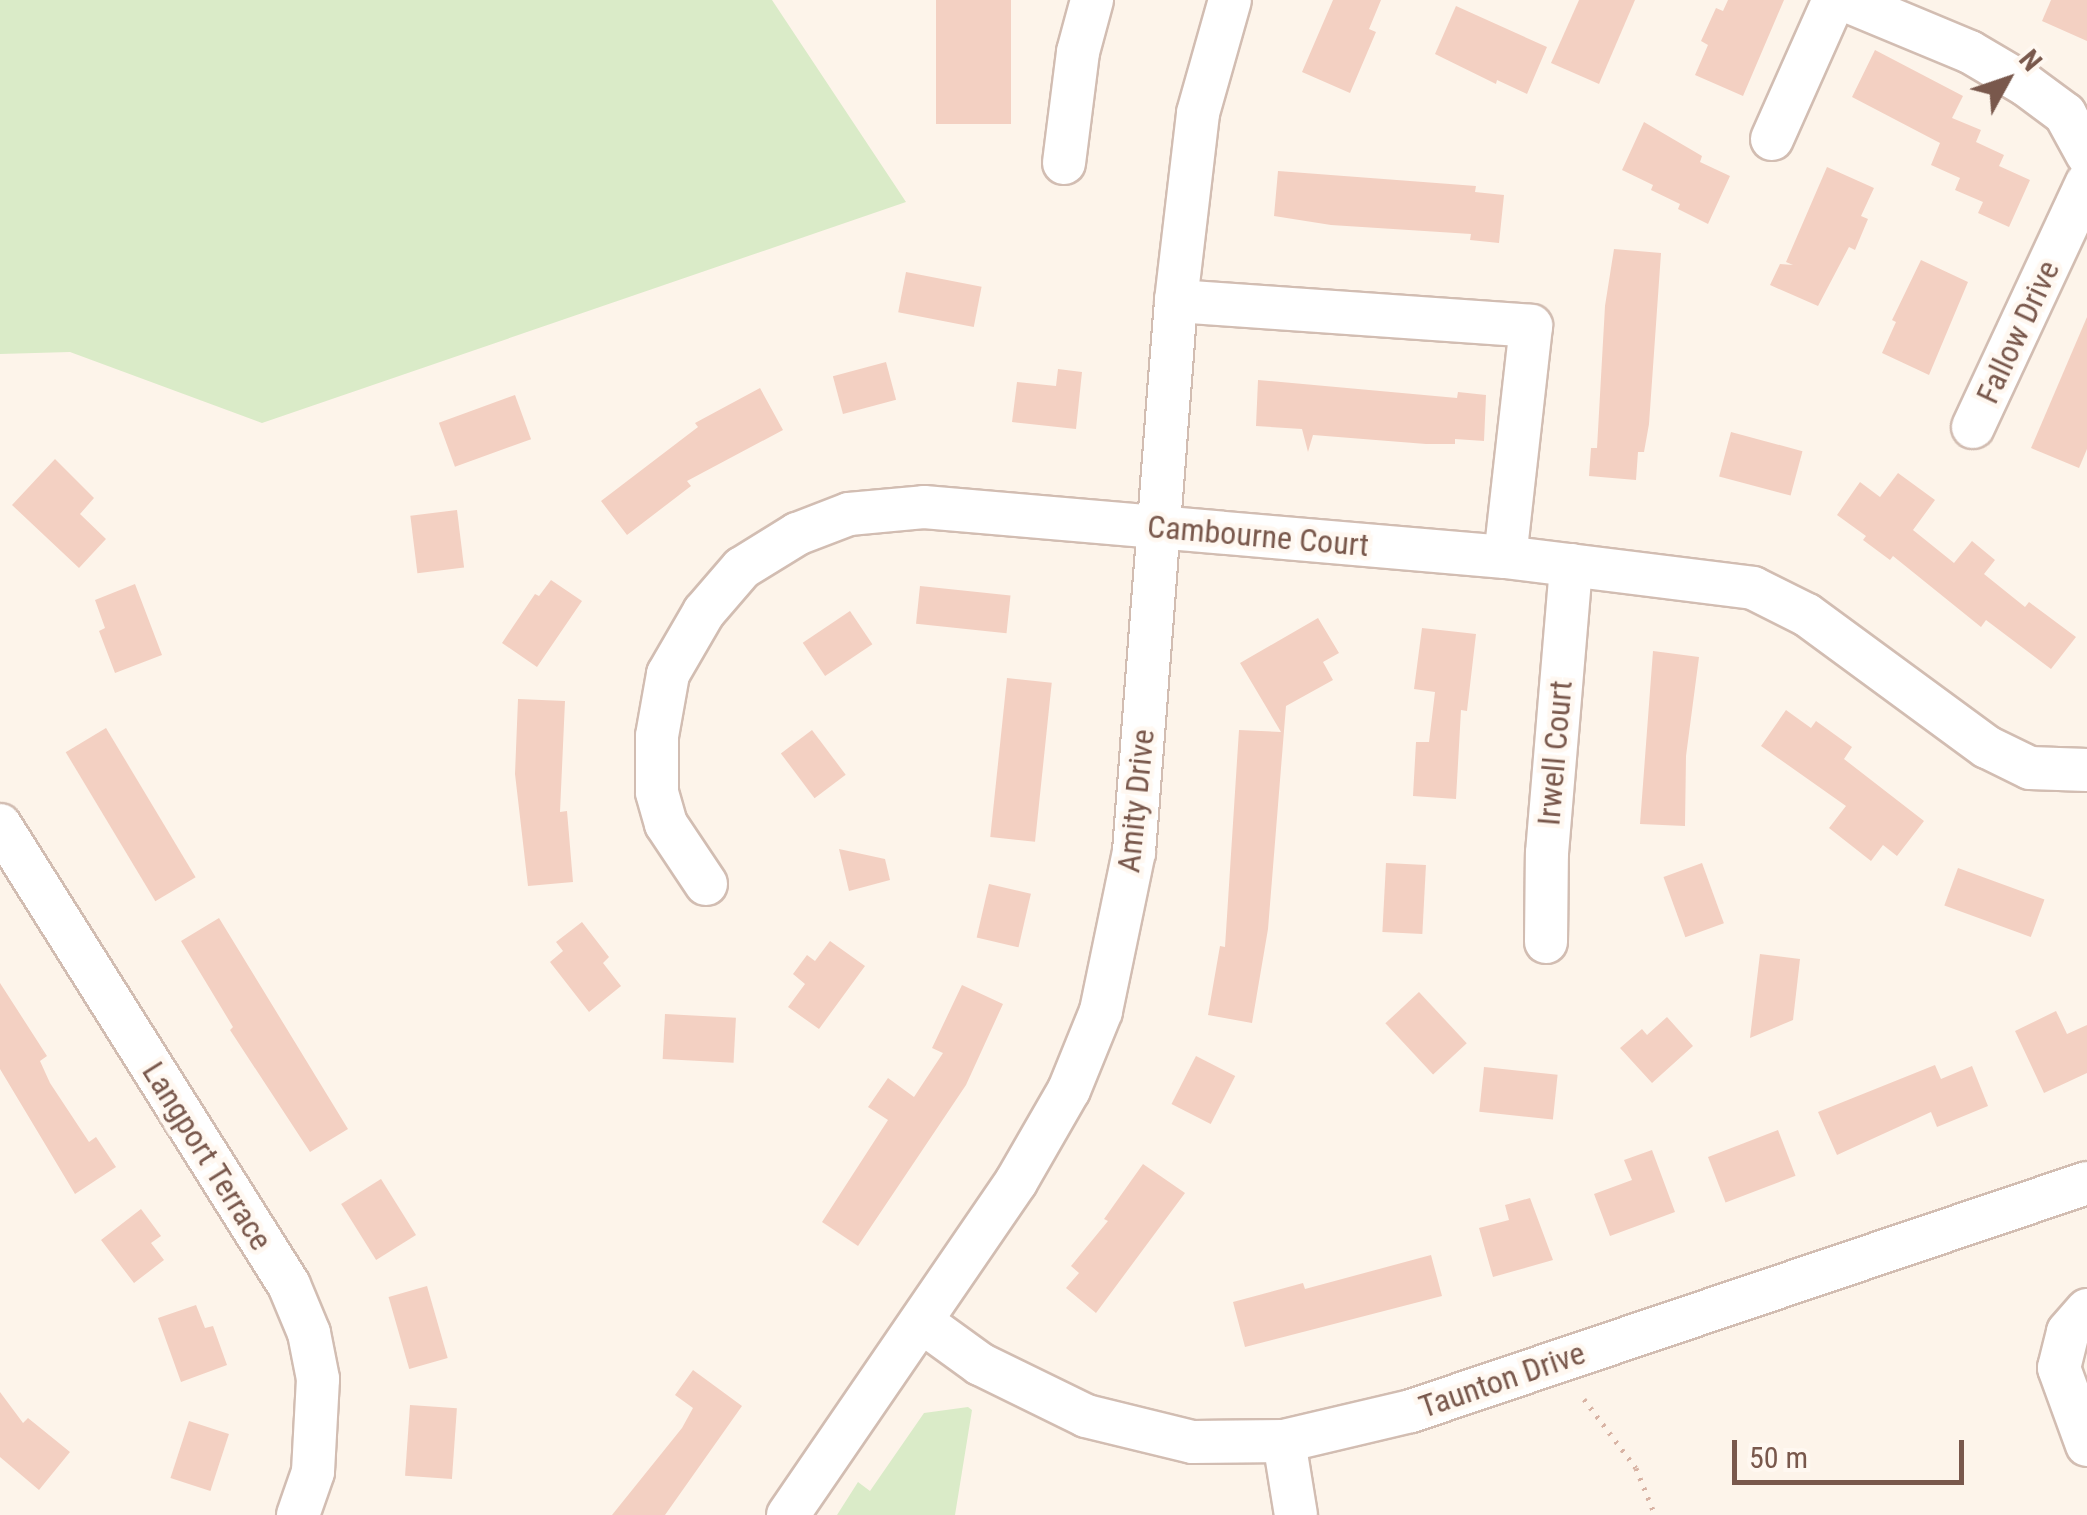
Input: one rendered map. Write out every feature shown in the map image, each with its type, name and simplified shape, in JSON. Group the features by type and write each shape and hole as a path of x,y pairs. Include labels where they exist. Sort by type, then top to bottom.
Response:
{"street":[{"path":"1064,163 1078,52 1092,0"},
{"name":"Amity Drive","path":"788,1515 1016,1182 1051,1121 1100,1012 1134,852 1176,300 1198,113 1230,0"},
{"path":"1772,139 1834,0"},
{"path":"1845,0 1970,52 2026,85 2065,114 2087,154"},
{"name":"Fallow Drive","path":"1973,427 2087,183"},
{"path":"1176,300 1531,326 1505,557"},
{"name":"Cambourne Court","path":"706,884 666,824 657,792 656,736 668,674 704,612 742,568 798,534 848,514 924,507 1505,557 1753,588 1807,615 1987,748 2030,768 2087,770"},
{"name":"Irwell Court","path":"1546,942 1546,853 1571,565"},
{"name":"Langport Terrace","path":"0,825 296,1301 309,1333 318,1379 319,1427 313,1472 298,1515"},
{"name":"Taunton Drive","path":"922,1322 980,1364 1086,1416 1193,1442 1284,1442 1411,1412 2087,1182"},
{"path":"2087,1310 2068,1332 2060,1368 2087,1445"},
{"path":"1284,1442 1296,1515"}],"path":[{"path":"1584,1399 1636,1468 1655,1515"}],"green space":[{"path":"0,0 772,0 906,202 262,423 70,352 0,354"},
{"path":"968,1407 972,1410 955,1515 837,1515 858,1482 870,1491 924,1413"}],"building":[{"path":"936,0 1011,0 1011,124 936,124"},
{"path":"1333,0 1381,0 1369,29 1376,32 1350,93 1302,72"},
{"path":"1579,0 1635,0 1599,84 1551,63"},
{"path":"1728,0 1784,0 1743,96 1695,75 1708,45 1701,41 1716,8 1723,11"},
{"path":"2051,0 2087,0 2087,41 2042,21"},
{"path":"1456,6 1547,47 1527,94 1497,80 1496,84 1435,54"},
{"path":"1875,50 1963,96 1952,118 1981,130 1976,142 2004,155 1999,166 2030,180 2009,227 1978,213 1983,202 1955,190 1960,178 1931,165 1940,143 1852,97"},
{"path":"1644,122 1702,156 1700,162 1730,176 1708,224 1651,190 1653,185 1622,170"},
{"path":"1827,167 1874,188 1861,216 1868,219 1855,250 1849,247 1818,306 1770,285 1780,264 1793,265 1786,262"},
{"path":"1278,171 1476,186 1475,192 1504,195 1499,243 1470,240 1471,234 1331,225 1274,216"},
{"path":"1614,249 1661,253 1649,424 1644,452 1638,452 1636,480 1589,476 1591,448 1597,448 1605,306"},
{"path":"1921,260 1968,282 1929,375 1882,353 1896,322 1892,320"},
{"path":"906,272 982,287 974,327 898,312"},
{"path":"2087,317 2087,449 2079,468 2031,448"},
{"path":"886,362 896,400 843,414 833,376"},
{"path":"1058,369 1082,372 1076,429 1012,422 1017,382 1056,386"},
{"path":"1258,380 1457,398 1458,392 1486,395 1484,441 1455,439 1455,444 1426,444 1313,435 1308,452 1302,429 1256,426"},
{"path":"760,388 783,430 687,481 691,486 627,535 601,501 698,427 695,423"},
{"path":"515,395 531,439 455,467 439,423"},
{"path":"1731,432 1802,451 1791,496 1719,476"},
{"path":"55,459 94,498 80,514 106,539 79,568 12,505"},
{"path":"1898,473 1935,500 1913,530 1954,563 1972,541 1995,560 1984,574 2025,607 2029,602 2076,637 2051,669 1986,620 1981,627 1893,556 1890,560 1863,540 1866,536 1837,515 1860,482 1880,497"},
{"path":"457,510 464,568 417,573 410,516"},
{"path":"551,580 582,601 537,667 502,643 535,594 539,596"},
{"path":"135,584 162,655 115,673 99,631 105,628 95,600"},
{"path":"920,586 1011,596 1007,633 916,624"},
{"path":"850,611 872,644 825,676 803,643"},
{"path":"1318,618 1339,653 1323,662 1333,680 1286,706 1268,929 1252,1023 1208,1015 1220,946 1225,947 1239,730 1281,732 1240,663"},
{"path":"1422,628 1476,634 1467,711 1461,710 1456,799 1413,796 1416,742 1429,742 1435,692 1414,689"},
{"path":"1653,651 1699,657 1686,756 1685,826 1640,824"},
{"path":"1007,678 1052,683 1035,842 990,837"},
{"path":"518,699 565,701 560,812 567,811 573,882 528,886 515,774"},
{"path":"1786,710 1811,728 1816,721 1852,747 1844,759 1924,821 1897,856 1883,845 1871,861 1829,828 1846,806 1761,746"},
{"path":"106,728 196,877 155,901 66,752"},
{"path":"812,730 846,775 815,798 781,753"},
{"path":"839,849 885,859 890,880 849,891"},
{"path":"1386,863 1426,865 1422,934 1382,932"},
{"path":"1702,863 1724,923 1685,937 1663,877"},
{"path":"1958,868 2044,899 2031,937 1944,906"},
{"path":"989,884 1031,894 1019,947 977,938"},
{"path":"219,918 348,1129 310,1152 230,1030 233,1027 181,941"},
{"path":"582,922 609,957 603,963 621,986 589,1012 550,962 563,951 556,942"},
{"path":"830,941 865,966 819,1029 788,1007 805,984 793,974 807,955 815,961"},
{"path":"1760,954 1800,959 1793,1020 1750,1038"},
{"path":"0,983 47,1056 40,1061 50,1083 89,1142 96,1137 116,1167 75,1194 0,1069"},
{"path":"962,985 1003,1004 966,1085 858,1246 822,1222 888,1120 868,1107 888,1078 914,1097 943,1053 932,1048"},
{"path":"1419,992 1467,1043 1433,1075 1385,1023"},
{"path":"2056,1011 2067,1034 2087,1025 2087,1073 2044,1093 2015,1031"},
{"path":"665,1014 736,1018 734,1063 663,1059"},
{"path":"1667,1017 1693,1046 1652,1083 1620,1048 1642,1029 1647,1035"},
{"path":"1196,1056 1235,1076 1211,1124 1171,1104"},
{"path":"1935,1065 1941,1079 1972,1066 1988,1106 1937,1127 1931,1112 1837,1155 1818,1112"},
{"path":"1484,1067 1558,1075 1553,1119 1479,1112"},
{"path":"1778,1130 1796,1176 1726,1203 1708,1157"},
{"path":"1652,1150 1675,1212 1610,1236 1594,1194 1632,1180 1624,1160"},
{"path":"1143,1164 1185,1193 1096,1313 1066,1288 1079,1273 1071,1266 1108,1221 1104,1219"},
{"path":"381,1179 416,1235 376,1260 341,1204"},
{"path":"1530,1198 1553,1260 1493,1277 1479,1228 1509,1220 1505,1205"},
{"path":"141,1209 161,1236 151,1243 164,1260 134,1283 101,1240"},
{"path":"1431,1255 1442,1296 1245,1347 1233,1302 1303,1283 1305,1289"},
{"path":"427,1286 448,1358 409,1369 389,1297"},
{"path":"196,1305 205,1328 213,1326 227,1365 181,1382 158,1318"},
{"path":"693,1370 742,1406 665,1515 612,1515 682,1428 693,1408 675,1395"},
{"path":"0,1392 23,1423 28,1418 70,1452 39,1490 0,1457"},
{"path":"410,1405 457,1408 452,1479 405,1476"},
{"path":"189,1421 229,1434 210,1491 170,1478"}]}
